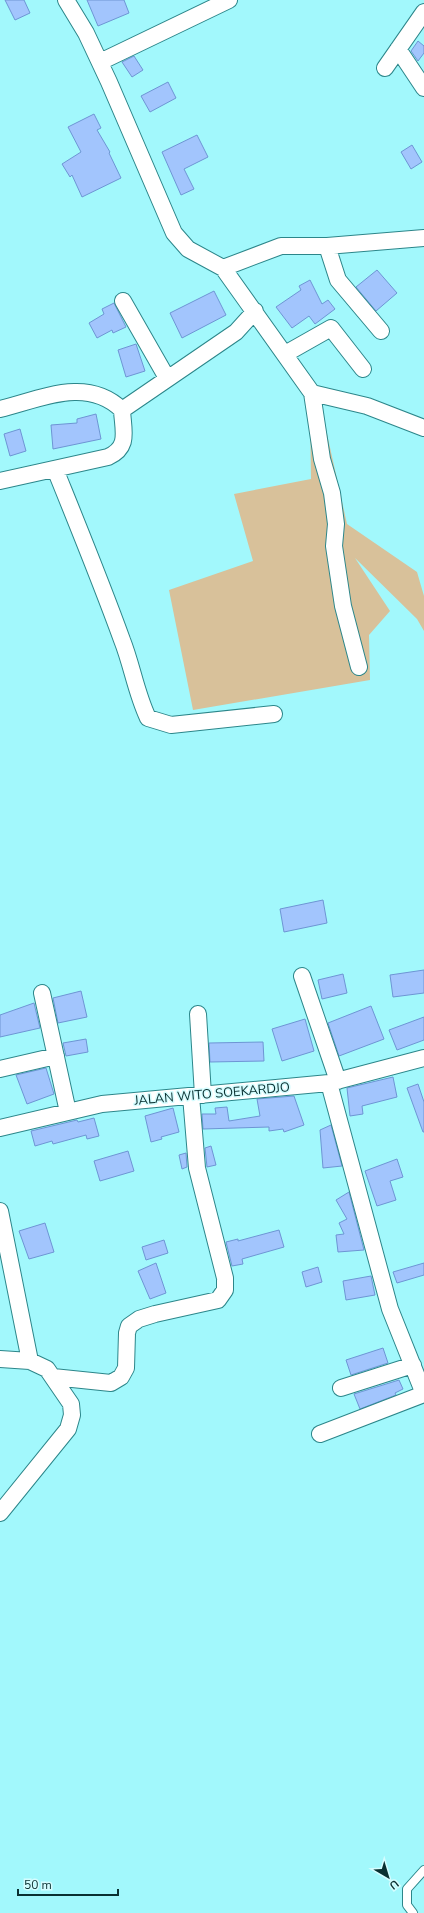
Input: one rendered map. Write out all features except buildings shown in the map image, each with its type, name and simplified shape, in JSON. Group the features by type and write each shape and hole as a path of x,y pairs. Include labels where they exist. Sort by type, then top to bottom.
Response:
{"street":[{"path":"66,0 86,33 100,62 174,233 188,249 223,268 256,311 312,393 322,459 332,493 336,524 334,546 342,606 359,667"},
{"path":"100,62 229,0"},
{"path":"385,68 424,12"},
{"path":"398,49 424,88"},
{"path":"223,268 281,246 326,246 424,238"},
{"path":"326,246 338,280 381,331"},
{"path":"123,301 167,378"},
{"path":"122,410 236,332 256,311"},
{"path":"284,354 331,328 363,369"},
{"path":"0,409 69,391 86,391 113,402 122,410 123,444 117,453 108,457 0,481"},
{"path":"312,393 367,406 424,428"},
{"path":"55,469 103,586 148,718 171,725 274,714"},
{"path":"302,976 334,1082 390,1309 424,1394 320,1434"},
{"path":"42,993 68,1112"},
{"path":"52,1377 111,1383 121,1377 126,1368 127,1333 129,1326 139,1319 155,1314 218,1300 225,1290 225,1278 197,1168 198,1014"},
{"path":"0,1069 56,1056"},
{"name":"JALAN WITO SOEKARDJO","path":"0,1128 102,1104 334,1082 424,1058"},
{"path":"0,1212 30,1361"},
{"path":"0,1359 30,1361 47,1369 71,1404 72,1415 68,1429 0,1513"},
{"path":"341,1388 413,1365"}],"lane":[{"path":"413,1913 407,1905 407,1889 424,1870"}],"shaded area":[{"path":"310,408 323,416 347,524 417,572 424,596 424,631 417,619 355,558 390,611 369,635 370,680 193,710 169,590 253,561 234,494 311,479"}]}
